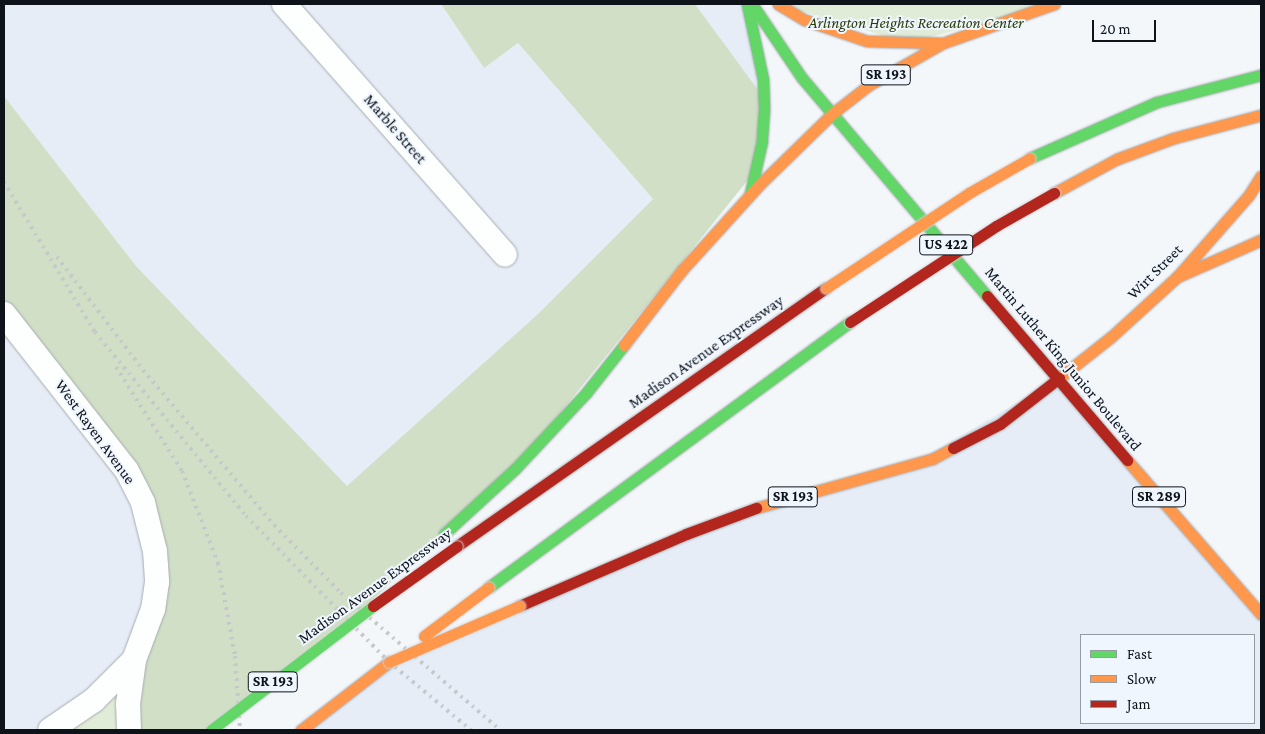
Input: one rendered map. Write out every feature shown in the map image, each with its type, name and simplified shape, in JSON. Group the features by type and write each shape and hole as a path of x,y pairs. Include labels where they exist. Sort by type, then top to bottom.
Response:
{"main road":[{"path":"747,4 763,79 764,109 762,141 750,196"},
{"name":"Martin Luther King Junior Boulevard","path":"752,4 802,78 1261,614"},
{"path":"778,4 805,20 868,41 943,43 1054,4"},
{"name":"SR 193","path":"440,537 515,469 586,393 682,270 750,196 833,113 869,85 943,43"},
{"name":"Madison Avenue Expressway","path":"211,730 336,633 457,546 826,288 969,193 1030,158 1157,102 1261,75"},
{"path":"389,662 850,322 996,226 1117,160 1226,123 1261,115"},
{"name":"Wirt Street","path":"1059,378 1111,337 1177,277 1250,195 1261,176"},
{"path":"1177,277 1261,240"},
{"name":"SR 193","path":"301,730 389,662 686,534 755,508 939,456 1000,424 1059,378"},
{"name":"SR 193","path":"336,633 415,560"}],"street":[{"name":"Marble Street","path":"284,4 505,255"},
{"name":"West Rayen Avenue","path":"4,314 127,471 143,503 152,532 156,582 153,609 134,660 94,700 50,730"},
{"path":"129,730 128,704 134,660"}],"shaded area":[{"path":"4,4 441,4 484,68 518,43 653,199 538,314 347,487 136,266 4,96"},
{"path":"695,4 747,4 764,98"},
{"path":"4,314 111,449 153,532 129,730 4,730"},
{"path":"1059,378 1261,614 1261,730 302,730 389,662 686,534 907,467"}],"green space":[{"path":"441,4 695,4 764,98 756,170 515,469 336,633 210,730 129,730 153,609 143,503 4,314 4,96 136,266 347,486 538,314 653,199 518,43 484,68"},
{"name":"Arlington Heights Recreation Center","path":"778,4 1054,4 908,43"},
{"path":"134,660 129,730 50,730"}],"railway":[{"path":"4,182 95,332 246,516 389,662 471,730"},
{"path":"57,257 143,370 274,525 341,593 500,730"},
{"path":"116,367 182,471 218,563 235,656 240,730"}],"traffic: fast":[{"path":"747,4 763,79 764,109 762,141 750,194"},
{"path":"752,4 802,78 987,296"},
{"path":"1030,158 1157,102 1261,75"},
{"path":"489,587 850,322"},
{"path":"444,534 515,469 586,393 624,345"},
{"path":"211,730 373,606"}],"traffic: slow":[{"path":"778,4 805,20 867,41 942,43"},
{"path":"833,113 869,85 943,43 1054,4"},
{"path":"624,345 682,270 760,184 833,113"},
{"path":"1054,193 1117,159 1174,138 1261,115"},
{"path":"826,288 969,193 1030,158"},
{"path":"1177,277 1249,195 1261,176"},
{"path":"1059,378 1111,337 1177,277 1261,240"},
{"path":"756,508 932,459 953,448"},
{"path":"1127,460 1261,614"},
{"path":"424,636 489,587"},
{"path":"389,662 519,606"},
{"path":"301,730 389,662"}],"traffic: jam":[{"path":"850,322 996,226 1054,193"},
{"path":"457,546 826,288"},
{"path":"987,296 1127,460"},
{"path":"953,448 1000,424 1059,378"},
{"path":"519,606 686,534 756,508"},
{"path":"373,606 457,546"}]}
